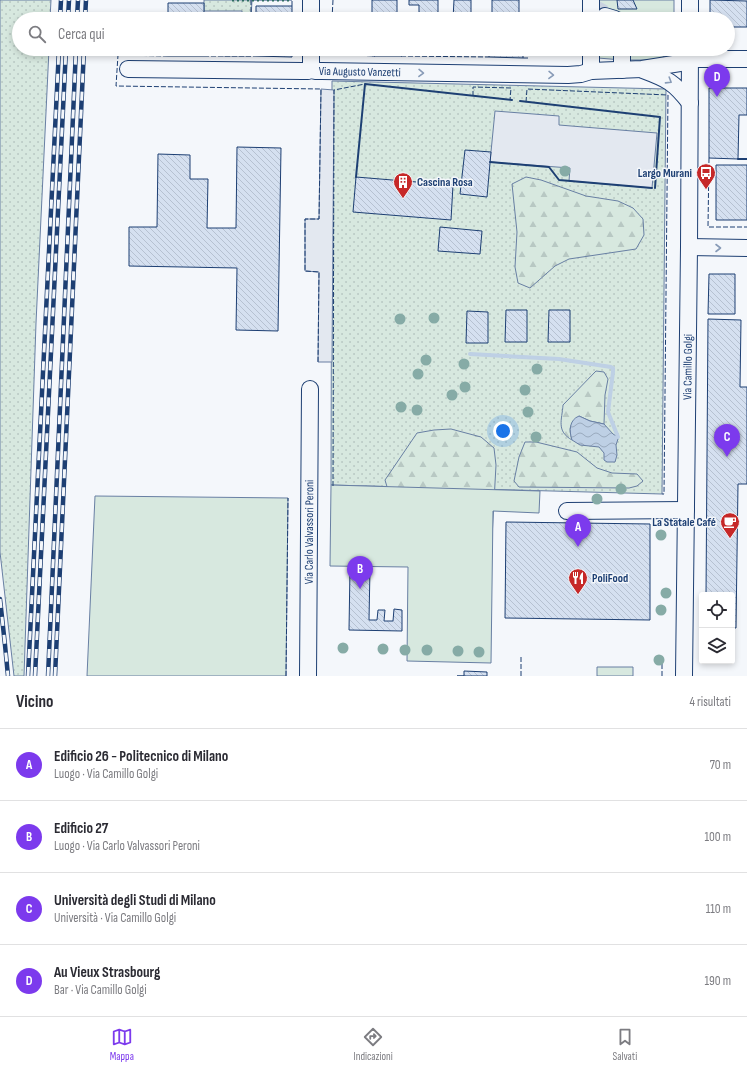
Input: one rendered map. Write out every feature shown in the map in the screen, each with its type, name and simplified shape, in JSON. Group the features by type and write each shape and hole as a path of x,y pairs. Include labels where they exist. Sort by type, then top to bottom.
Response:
{"street":[{"path":"311,0 311,12"},
{"path":"690,0 690,12"},
{"path":"311,56 311,64 313,69"},
{"path":"591,56 592,71"},
{"path":"622,56 622,70"},
{"name":"Via Augusto Vanzetti","path":"128,70 308,71 313,69 329,72 561,75 581,74 592,71 642,69 680,63 688,56"},
{"name":"Via Camillo Golgi","path":"684,676 690,56"},
{"name":"Via Augusto Vanzetti","path":"713,56 747,59"},
{"path":"642,69 672,83 682,92 690,103"},
{"path":"689,247 747,248"},
{"name":"Via Carlo Valvassori Peroni","path":"308,676 310,389"},
{"path":"567,511 686,510"}],"green space":[{"path":"0,0 51,0 50,12 12,12 12,56 49,56 36,323 24,676 14,676 0,552"},
{"path":"204,0 252,0 251,12 204,11"},
{"path":"598,0 674,0 674,12 598,12"},
{"path":"598,56 665,56 658,60 598,58"},
{"path":"332,81 666,89 662,494 331,485"},
{"path":"526,177 541,180 586,196 618,201 633,208 643,219 644,235 636,249 569,259 555,266 530,288 518,283 515,267 517,232 512,184"},
{"path":"596,371 604,372 608,379 605,395 604,424 590,421 579,416 570,429 572,440 567,437 562,429 561,420 563,405"},
{"path":"451,429 481,437 494,448 496,465 490,574 419,594 385,480 417,433"},
{"path":"525,442 536,442 577,452 597,468 612,473 637,474 643,481 637,486 629,488 519,487 514,481 519,457"},
{"path":"331,485 540,491 539,513 493,511 491,663 407,661 408,567 330,566"},
{"path":"95,496 288,498 286,676 87,676"},
{"path":"597,667 633,667 633,676 597,676"}],"shaded area":[{"path":"321,89 334,90 332,362 318,362 319,272 305,271 305,219 319,219"},
{"path":"495,111 559,116 559,125 657,133 652,188 569,181 570,168 490,162"}],"water":[{"path":"579,416 590,421 604,424 613,434 618,437 615,462 607,462 604,460 604,453 599,447 580,445 572,440 570,433 571,426 573,420"}],"building":[{"path":"372,0 397,0 397,12 372,12"},
{"path":"409,0 438,0 438,12 419,12 419,5 409,5"},
{"path":"454,0 471,0 471,12 453,12"},
{"path":"492,0 519,0 519,12 492,12"},
{"path":"617,0 633,0 637,9 618,9"},
{"path":"710,0 747,1 747,27 735,27 735,12 710,12"},
{"path":"168,3 204,3 204,12 168,12"},
{"path":"256,6 292,6 292,12 256,12"},
{"path":"255,56 292,56 292,57"},
{"path":"523,56 523,58 489,57"},
{"path":"709,88 747,88 747,115 739,115 738,159 709,158"},
{"path":"237,147 281,148 278,331 236,330 237,268 129,266 129,227 157,227 158,154 190,155 190,179 208,179 207,228 236,228"},
{"name":"Cascina Rosa","path":"465,150 491,152 487,197 460,194"},
{"path":"716,165 747,165 747,220 716,220"},
{"name":"Cascina Rosa","path":"356,177 453,185 451,220 353,212"},
{"path":"440,227 482,231 480,254 438,251"},
{"path":"709,274 735,274 735,314 708,314"},
{"path":"506,310 527,310 527,342 505,342"},
{"path":"549,310 570,310 570,342 548,342"},
{"path":"467,311 488,312 488,343 466,343"},
{"path":"708,319 741,320 740,387 747,387 747,484 738,484 736,628 735,592 706,592"},
{"path":"506,522 650,524 650,620 505,618"},
{"path":"350,568 370,568 369,620 377,620 378,610 385,610 384,621 393,621 394,609 402,610 402,631 349,630"},
{"path":"464,671 487,672 487,676 464,676"}],"waterway":[{"path":"470,354 559,359 613,368 608,412 618,437"}],"tunnel":[{"path":"598,12 596,11 601,2"}],"railway":[{"path":"60,12 61,0"},
{"path":"68,12 69,0"},
{"path":"77,12 78,0"},
{"path":"85,12 86,0"},
{"path":"28,676 59,56"},
{"path":"35,676 66,56"},
{"path":"48,676 76,56"},
{"path":"55,676 84,56"},
{"path":"0,599 8,676"}],"hedge":[{"path":"232,0 292,0"}],"fence":[{"path":"251,0 251,12"},
{"path":"332,12 333,0"},
{"path":"292,1 292,6"},
{"path":"118,56 116,86 321,89 319,219 305,219 305,271 319,272 318,362"},
{"path":"204,56 255,56"},
{"path":"401,56 489,57"},
{"path":"523,58 529,58"},
{"path":"333,486 334,90 365,84"},
{"path":"473,96 473,87 511,88 510,100"},
{"path":"526,102 527,89 668,95 664,494 662,494"},
{"path":"709,158 708,227 747,227"},
{"path":"286,676 288,498"},
{"path":"521,656 521,676"},
{"path":"662,664 662,676"}],"wall":[{"path":"356,177 365,84 512,100"},
{"path":"520,101 660,117 655,188"},
{"path":"738,159 747,159"},
{"path":"490,162 549,167 559,180 652,188"}],"place":[{"name":"Au Vieux Strasbourg","path":"717,97"},
{"name":"Largo Murani","path":"706,190"},
{"name":"Cascina Rosa","path":"403,199"},
{"name":"Università degli Studi di Milano","path":"727,457"},
{"name":"La Statale Café","path":"730,539"},
{"name":"Edificio 26 - Politecnico di Milano","path":"578,547"},
{"name":"Edificio 27","path":"360,589"},
{"name":"PoliFood","path":"578,595"}]}
